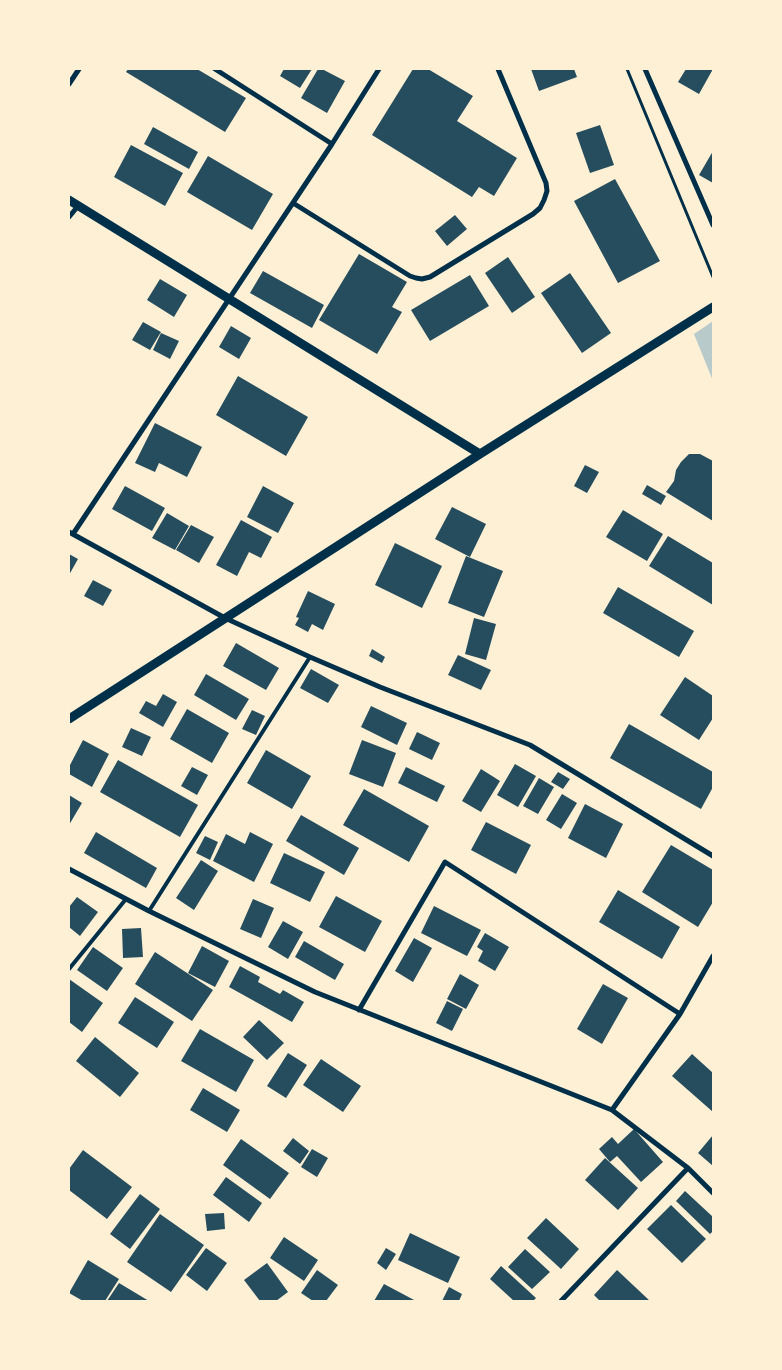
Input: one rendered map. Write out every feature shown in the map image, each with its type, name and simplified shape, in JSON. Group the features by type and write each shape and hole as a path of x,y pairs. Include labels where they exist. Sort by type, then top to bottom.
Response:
{"street":[{"path":"69,84 79,69"},
{"path":"215,69 332,144"},
{"path":"379,69 293,203 71,533 225,618 380,687 530,745 713,856"},
{"path":"293,203 410,276 422,279 430,277 533,214 540,208 544,200 547,191 546,183 498,69"},
{"path":"645,69 713,225"},
{"path":"69,200 480,454"},
{"path":"69,217 78,206"},
{"path":"69,719 480,454 713,307"},
{"path":"359,1010 445,862 680,1014"},
{"path":"69,869 149,911 315,992 612,1110 688,1168 713,1193"},
{"path":"612,1110 680,1014 713,956"},
{"path":"561,1301 688,1168"}],"lane":[{"path":"149,911 310,657"},
{"path":"69,969 126,899"}],"path":[{"path":"627,69 713,277"}],"shaded area":[{"path":"713,321 713,381 694,334"}],"building":[{"path":"128,69 197,69 246,98 225,132 126,72"},
{"path":"284,69 312,69 300,88 280,76"},
{"path":"318,69 322,69 345,81 327,113 301,98"},
{"path":"413,69 428,69 473,96 457,121 517,158 494,196 479,187 472,197 372,135"},
{"path":"531,69 574,69 577,77 539,91"},
{"path":"686,69 713,69 699,94 678,82"},
{"path":"600,125 614,165 590,173 576,133"},
{"path":"153,127 198,152 189,169 144,144"},
{"path":"131,145 183,173 165,206 114,177"},
{"path":"713,151 713,183 699,175"},
{"path":"208,156 273,194 252,230 187,192"},
{"path":"615,179 660,261 618,283 574,201"},
{"path":"455,215 467,229 447,246 435,231"},
{"path":"359,254 407,282 392,307 402,312 377,354 319,320"},
{"path":"508,257 535,297 512,313 485,273"},
{"path":"263,271 324,305 312,328 250,293"},
{"path":"570,273 611,333 582,353 541,293"},
{"path":"470,275 489,306 430,341 411,310"},
{"path":"160,279 187,295 174,317 147,300"},
{"path":"143,322 161,332 150,350 132,340"},
{"path":"231,326 251,338 239,359 219,347"},
{"path":"161,333 179,341 170,359 153,350"},
{"path":"238,376 308,417 286,456 216,415"},
{"path":"155,423 202,447 187,477 159,463 155,472 135,463"},
{"path":"689,454 700,454 713,461 713,521 666,492 674,481 676,470"},
{"path":"585,465 599,472 587,493 574,486"},
{"path":"647,485 666,496 661,505 642,494"},
{"path":"125,486 165,508 152,531 112,509"},
{"path":"263,486 294,503 278,533 247,517"},
{"path":"452,507 486,524 470,557 435,539"},
{"path":"623,510 663,534 647,561 606,537"},
{"path":"167,513 189,526 175,550 152,538"},
{"path":"241,520 272,537 261,558 249,552 237,576 216,565"},
{"path":"191,525 214,537 199,563 176,550"},
{"path":"668,536 713,563 713,605 649,566"},
{"path":"395,543 442,566 422,608 375,585"},
{"path":"69,554 78,559 69,575"},
{"path":"466,556 503,571 484,617 448,603"},
{"path":"93,580 112,590 103,606 84,596"},
{"path":"618,587 694,631 679,657 603,613"},
{"path":"308,591 335,604 323,630 312,624 308,632 295,625 299,618 296,617"},
{"path":"474,618 496,624 486,660 465,654"},
{"path":"236,643 279,668 266,690 223,666"},
{"path":"372,649 385,657 382,663 369,656"},
{"path":"458,655 491,670 481,690 448,675"},
{"path":"311,669 339,685 328,703 300,688"},
{"path":"206,674 249,699 236,720 194,695"},
{"path":"685,677 713,696 713,718 699,740 660,715"},
{"path":"163,694 177,702 163,727 139,713 146,701 156,706"},
{"path":"371,706 407,723 397,745 361,727"},
{"path":"187,709 229,733 212,763 170,739"},
{"path":"252,710 265,716 256,735 242,729"},
{"path":"629,724 713,772 713,787 701,809 610,758"},
{"path":"131,728 151,737 142,756 122,747"},
{"path":"417,732 440,743 432,760 409,749"},
{"path":"83,740 109,754 92,787 69,774 69,767"},
{"path":"362,740 396,753 383,787 349,774"},
{"path":"266,750 311,776 292,809 247,783"},
{"path":"118,760 198,805 180,837 100,792"},
{"path":"515,764 536,776 518,807 497,795"},
{"path":"192,767 208,775 197,795 181,786"},
{"path":"406,767 445,786 437,802 398,783"},
{"path":"481,769 500,781 481,812 462,801"},
{"path":"558,772 570,779 563,789 551,782"},
{"path":"539,778 554,787 538,814 523,806"},
{"path":"364,789 429,826 409,862 343,825"},
{"path":"562,794 577,803 561,829 546,820"},
{"path":"69,795 82,803 69,825"},
{"path":"585,804 623,824 606,858 568,838"},
{"path":"301,815 359,848 344,875 286,841"},
{"path":"486,822 531,845 516,874 471,850"},
{"path":"96,832 157,868 146,888 84,853"},
{"path":"250,832 273,844 254,882 213,861 226,834 245,844"},
{"path":"205,836 218,842 210,860 196,853"},
{"path":"671,845 713,870 713,902 698,927 642,892"},
{"path":"284,853 325,872 310,902 270,883"},
{"path":"201,860 218,871 194,910 176,898"},
{"path":"618,890 680,927 662,959 599,922"},
{"path":"336,896 382,921 365,952 319,927"},
{"path":"77,897 98,912 80,936 69,927 69,907"},
{"path":"253,899 274,908 261,938 240,929"},
{"path":"434,906 481,930 467,956 421,933"},
{"path":"283,921 303,932 288,959 268,947"},
{"path":"141,928 143,957 123,958 122,929"},
{"path":"485,933 509,947 495,971 478,961 483,951 477,947"},
{"path":"414,938 432,948 413,982 395,971"},
{"path":"304,941 344,964 335,980 295,957"},
{"path":"202,946 229,961 215,987 188,973"},
{"path":"93,947 123,968 107,991 77,970"},
{"path":"155,952 213,990 192,1021 135,984"},
{"path":"240,966 260,977 258,982 280,994 283,990 304,1002 292,1022 229,987"},
{"path":"460,974 479,985 466,1009 447,999"},
{"path":"69,979 103,1003 82,1032 69,1022"},
{"path":"603,984 628,998 602,1044 577,1029"},
{"path":"135,997 174,1022 157,1048 118,1023"},
{"path":"447,1001 463,1009 452,1031 436,1023"},
{"path":"259,1020 284,1043 267,1060 243,1037"},
{"path":"200,1029 254,1060 236,1092 181,1061"},
{"path":"95,1037 139,1073 120,1097 76,1061"},
{"path":"288,1053 307,1065 286,1098 267,1086"},
{"path":"692,1054 713,1073 713,1112 672,1076"},
{"path":"321,1059 361,1086 343,1112 303,1085"},
{"path":"203,1088 240,1110 227,1132 190,1110"},
{"path":"634,1129 663,1162 641,1182 617,1156 610,1162 599,1149 612,1137 618,1144"},
{"path":"713,1135 713,1166 698,1153"},
{"path":"293,1138 309,1151 300,1164 283,1151"},
{"path":"241,1139 289,1173 270,1199 223,1165"},
{"path":"312,1149 328,1158 317,1177 301,1167"},
{"path":"83,1150 132,1187 107,1219 69,1190 69,1169"},
{"path":"605,1158 638,1188 618,1210 585,1180"},
{"path":"226,1177 262,1203 249,1222 213,1195"},
{"path":"685,1191 713,1217 713,1231 710,1234 676,1201"},
{"path":"140,1194 160,1209 130,1249 110,1234"},
{"path":"671,1205 706,1239 682,1263 647,1229"},
{"path":"224,1213 225,1229 207,1231 205,1214"},
{"path":"160,1214 204,1245 171,1292 127,1262"},
{"path":"546,1218 579,1249 561,1269 527,1238"},
{"path":"410,1233 460,1257 448,1283 398,1260"},
{"path":"284,1237 318,1260 304,1281 270,1258"},
{"path":"206,1248 227,1263 207,1291 186,1275"},
{"path":"386,1248 396,1254 386,1270 377,1263"},
{"path":"525,1249 550,1272 532,1289 508,1267"},
{"path":"88,1260 119,1279 105,1301 83,1301 69,1293"},
{"path":"267,1263 288,1292 276,1301 260,1301 244,1280"},
{"path":"501,1266 536,1298 533,1301 514,1301 490,1279"},
{"path":"317,1270 338,1285 326,1301 313,1301 301,1293"},
{"path":"617,1270 650,1301 600,1301 594,1295"},
{"path":"119,1283 149,1301 107,1301"},
{"path":"384,1284 416,1301 374,1301"},
{"path":"449,1287 462,1294 459,1301 442,1301"}]}
